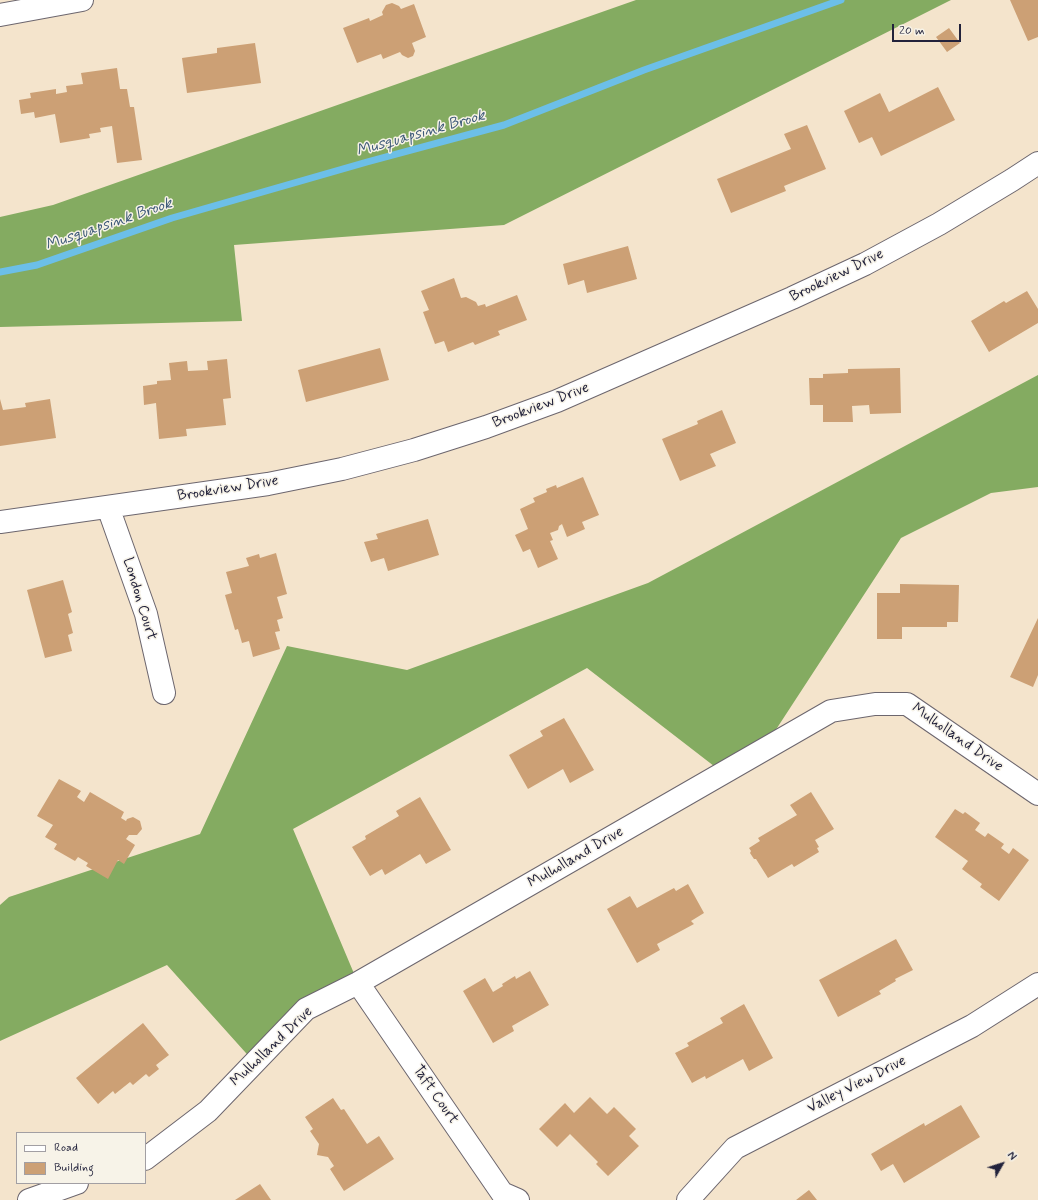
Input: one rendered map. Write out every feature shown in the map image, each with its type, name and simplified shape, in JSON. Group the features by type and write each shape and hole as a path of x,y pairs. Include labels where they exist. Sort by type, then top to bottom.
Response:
{"street":[{"path":"0,15 82,0"},
{"name":"Brookview Drive","path":"0,522 268,484 342,469 414,450 486,427 557,401 792,298 865,264 940,224 1038,163"},
{"name":"London Court","path":"108,507 146,614 164,693"},
{"name":"Mulholland Drive","path":"146,1158 208,1111 306,1009 358,983 831,711 875,704 907,704 1038,794"},
{"name":"Taft Court","path":"358,983 502,1193 518,1200"},
{"name":"Valley View Drive","path":"688,1200 735,1148 972,1026 1038,984"},
{"path":"29,1200 74,1184"}],"green space":[{"path":"636,0 951,0 504,225 234,245 242,321 0,327 0,217 53,205"},
{"path":"1038,375 1038,487 991,493 901,538 762,751 723,773 587,668 293,829 358,983 254,1062 167,965 0,1041 0,905 9,897 200,834 287,646 407,670 648,583"}],"building":[{"path":"1010,0 1038,0 1038,37 1028,41"},
{"path":"392,3 399,6 401,9 414,4 426,37 412,43 415,51 413,56 408,58 400,52 383,59 381,54 357,63 343,28 369,18 370,21 383,15 382,12 386,5"},
{"path":"949,28 960,43 947,52 936,37"},
{"path":"255,43 261,83 187,93 182,58 217,53 217,48"},
{"path":"117,68 120,89 127,89 130,107 134,107 142,160 117,163 112,126 100,128 101,132 89,134 90,138 60,143 55,114 35,118 34,112 21,114 19,100 31,98 30,93 56,89 56,94 67,92 66,86 83,84 81,73"},
{"path":"938,87 955,120 881,156 872,137 859,143 844,111 880,93 889,112"},
{"path":"807,125 826,169 784,186 786,191 731,213 717,179 791,149 784,134"},
{"path":"628,246 637,279 587,293 584,280 568,285 563,264"},
{"path":"454,278 461,298 466,297 476,302 478,306 485,304 486,307 517,295 527,320 498,331 500,335 475,345 473,342 448,352 444,341 435,344 423,312 429,310 421,291"},
{"path":"1027,291 1038,309 1038,323 989,352 971,321 1004,301 1006,303"},
{"path":"380,348 389,380 306,402 298,370"},
{"path":"227,359 231,398 223,399 226,425 186,429 187,436 159,439 156,403 144,405 143,386 157,384 157,381 171,380 169,363 187,361 188,371 208,370 207,361"},
{"path":"900,368 901,413 870,414 869,405 852,406 853,422 823,422 823,405 810,405 809,378 823,378 823,374 848,373 848,369"},
{"path":"0,399 3,410 26,407 25,403 50,399 56,438 0,446"},
{"path":"722,410 736,443 710,454 716,466 680,481 662,439 698,424 697,421"},
{"path":"583,477 599,515 582,522 585,529 567,537 562,524 559,526 558,530 550,533 553,540 550,541 558,559 538,568 530,549 523,552 515,535 528,529 520,509 535,502 533,498 547,492 546,489 556,485 557,488"},
{"path":"428,519 439,555 388,571 384,558 371,562 364,542 378,539 376,534"},
{"path":"276,553 287,594 277,597 283,618 277,620 280,631 275,632 280,649 253,657 249,641 242,643 238,629 235,630 225,595 232,593 226,572 249,566 246,558 259,554 260,558"},
{"path":"63,580 72,612 68,614 73,633 68,635 72,651 45,658 27,590"},
{"path":"900,584 959,585 958,622 947,622 947,627 902,627 902,639 877,639 877,593 900,593"},
{"path":"1038,618 1038,675 1033,687 1010,677"},
{"path":"564,718 594,770 570,783 563,769 528,789 509,755 543,736 540,731"},
{"path":"59,779 81,791 77,797 84,802 90,792 124,812 121,818 126,821 127,819 133,817 140,821 142,829 137,835 129,835 126,839 135,845 124,864 118,860 108,879 86,866 88,863 78,857 75,861 54,849 57,844 45,837 53,825 37,816"},
{"path":"811,792 834,829 815,840 819,847 817,848 819,852 794,867 792,864 768,878 756,859 754,859 750,853 751,851 749,848 760,841 758,838 797,815 790,805"},
{"path":"420,797 451,850 426,864 420,854 385,875 382,869 370,876 352,847 366,839 365,836 399,816 396,811"},
{"path":"955,809 963,814 965,812 980,823 975,830 985,837 988,833 1004,844 1001,848 1009,854 1013,848 1029,860 999,901 980,887 982,884 962,869 968,861 935,837"},
{"path":"688,884 704,913 691,921 694,924 657,944 660,950 637,963 607,909 630,896 637,908 674,888 676,891"},
{"path":"896,939 913,970 895,979 896,981 879,991 881,994 838,1017 819,980"},
{"path":"530,971 549,1005 512,1026 514,1031 493,1043 463,991 485,978 493,992 515,976 516,979"},
{"path":"744,1004 773,1058 749,1071 743,1059 706,1079 705,1076 692,1083 675,1053 689,1046 687,1043 723,1023 720,1018"},
{"path":"143,1023 169,1055 156,1065 159,1069 149,1077 146,1074 133,1085 130,1082 115,1094 113,1091 98,1104 76,1078"},
{"path":"590,1097 607,1114 614,1107 636,1129 629,1136 639,1146 608,1176 596,1164 598,1162 570,1134 557,1147 539,1129 565,1103 574,1113"},
{"path":"333,1098 341,1110 344,1109 367,1144 379,1136 394,1159 344,1191 330,1169 334,1166 328,1157 317,1155 319,1144 310,1131 313,1129 305,1117"},
{"path":"961,1105 980,1137 904,1183 893,1164 881,1171 871,1154 924,1123 925,1126"},
{"path":"260,1184 271,1200 235,1200"},
{"path":"809,1190 817,1200 796,1200"}],"waterway":[{"name":"Musquapsink Brook","path":"0,272 37,265 172,218 367,162 504,125 644,70 841,0"}]}
